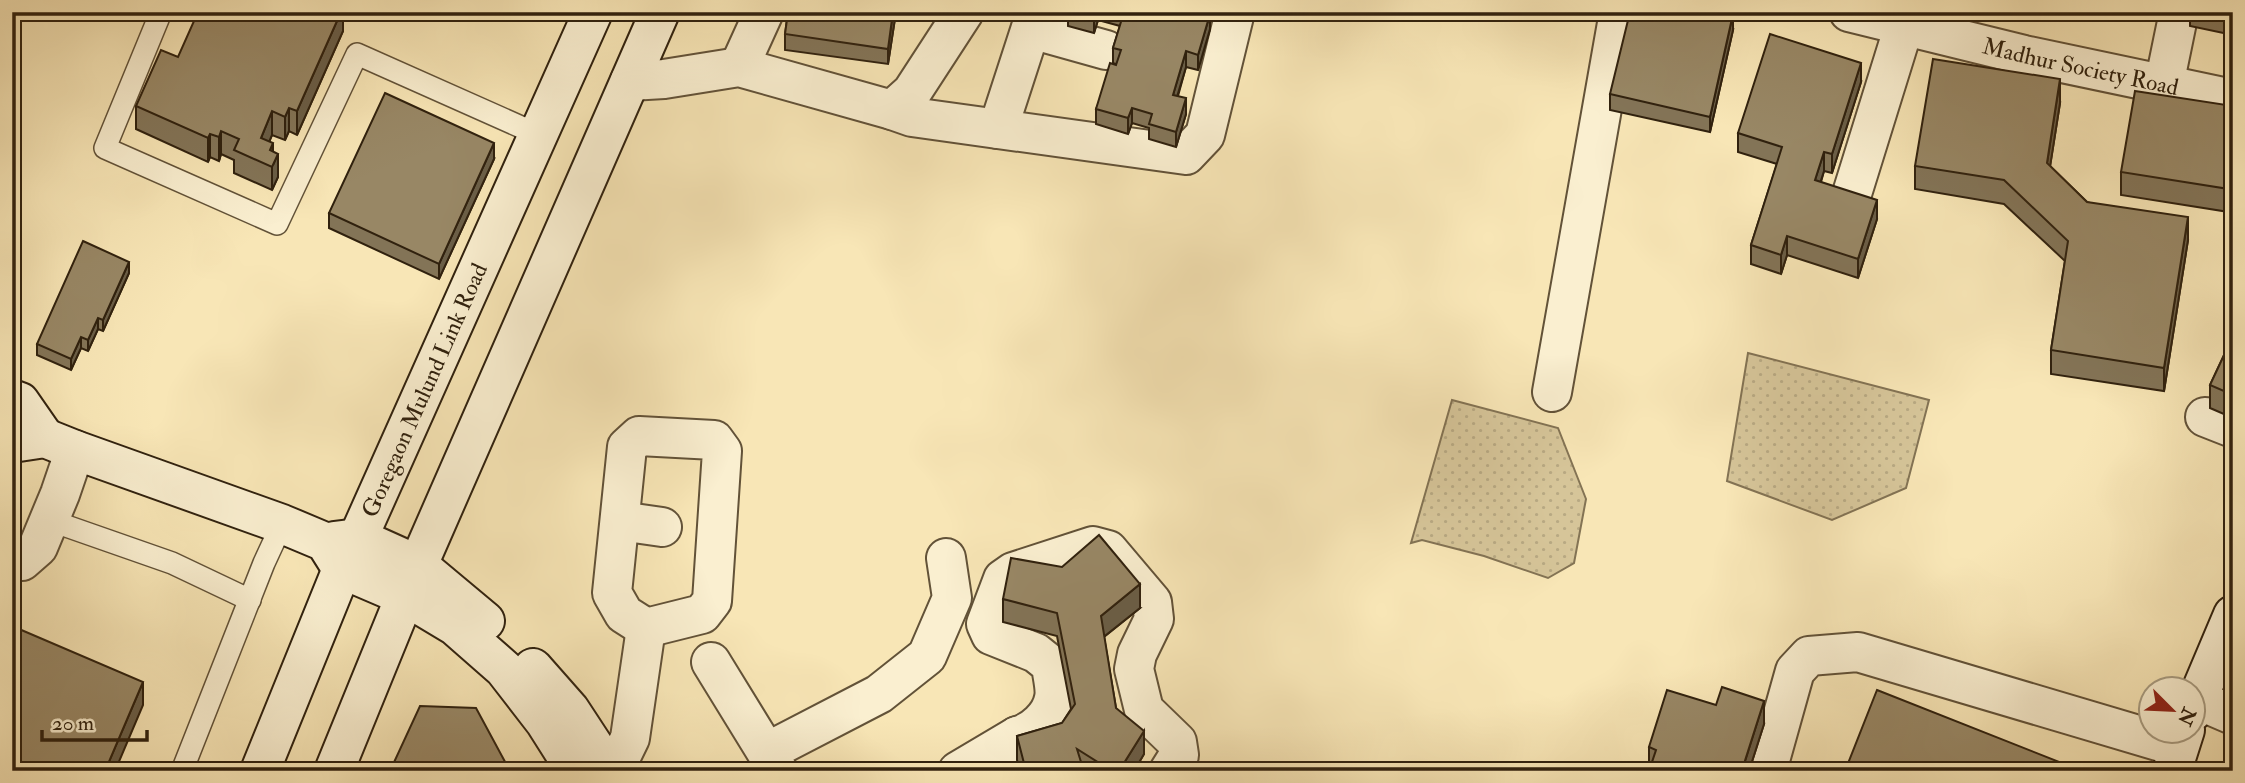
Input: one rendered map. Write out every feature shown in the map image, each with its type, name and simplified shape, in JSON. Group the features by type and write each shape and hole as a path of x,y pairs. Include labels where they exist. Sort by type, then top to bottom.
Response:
{"street":[{"name":"Goregaon Mulund Link Road","path":"260,771 341,550 539,135 593,12"},
{"path":"334,771 411,580 660,12"},
{"path":"739,66 764,12"},
{"path":"892,110 912,92 964,12"},
{"path":"630,81 664,79 739,66 912,117 1186,155 1205,135 1235,12"},
{"path":"1552,392 1619,12"},
{"name":"Madhur Society Road","path":"1849,12 2024,55 2233,99"},
{"path":"2164,85 2179,12"},
{"path":"998,129 1033,21 1106,50"},
{"path":"1850,200 1904,26"},
{"path":"12,399 20,402 44,444 50,520 38,547 22,561 12,560"},
{"path":"639,436 714,440 722,451 712,601 702,614 646,628 624,614 612,593 627,447 639,436"},
{"path":"44,444 282,524 411,580 507,639 570,710 612,771 631,738 646,628"},
{"path":"620,521 662,527"},
{"path":"958,771 1015,754 1048,712 1055,697 1051,665 1036,653 991,635 986,624 1003,579 1013,572 1093,546 1108,550 1152,602 1154,619 1137,654 1135,670 1144,710 1177,742 1179,755 1169,771"},
{"path":"710,662 772,761 879,694 927,656 953,598 946,558"},
{"path":"411,580 455,626 504,669 545,722 576,771"},
{"path":"2206,681 2233,615"},
{"path":"1768,771 1795,671 1809,656 1858,652 2136,720"},
{"path":"2206,725 2233,715"}],"lane":[{"path":"161,12 105,148 277,224 357,54 539,135"},
{"path":"50,520 172,563 250,600"},
{"path":"182,771 282,524"}],"shaded area":[{"path":"1748,353 1929,400 1906,488 1832,520 1727,481"},
{"path":"1452,400 1558,428 1586,499 1574,563 1548,578 1484,556 1422,540 1411,543"}],"building":[{"path":"198,12 341,12 297,111 289,108 285,117 272,111 261,138 273,143 270,150 278,154 272,167 234,150 239,139 221,131 219,137 210,134 208,138 136,106 161,50 178,57"},
{"path":"788,12 893,12 888,49 785,34"},
{"path":"1076,12 1096,12 1094,17"},
{"path":"1124,12 1210,14 1198,55 1186,51 1173,95 1186,98 1176,132 1149,124 1152,114 1132,108 1128,118 1096,109 1110,63 1116,65 1121,50 1113,48"},
{"path":"1630,12 1733,14 1710,117 1610,94"},
{"path":"1770,34 1861,63 1832,154 1824,152 1815,180 1877,200 1858,259 1787,236 1781,255 1751,245 1782,147 1738,133"},
{"path":"1933,59 2060,79 2047,163 2087,202 2188,217 2164,368 2051,350 2068,241 2004,180 1915,166"},
{"path":"2135,91 2233,106 2233,164 2229,189 2121,172"},
{"path":"385,93 494,143 439,264 329,213"},
{"path":"83,241 129,262 103,320 98,318 88,340 81,337 71,359 37,344"},
{"path":"2233,336 2233,395 2210,385"},
{"path":"1099,535 1140,584 1101,616 1116,708 1144,731 1119,771 1112,771 1077,749 1081,762 1048,771 1026,771 1017,736 1062,723 1075,704 1057,613 1003,599 1011,558 1062,567"},
{"path":"12,626 143,682 105,771 12,771"},
{"path":"1722,687 1764,701 1742,770 1649,771 1656,750 1649,747 1667,690 1716,705"},
{"path":"1877,690 2082,771 1845,771"},
{"path":"420,706 476,708 510,771 390,771"}]}
